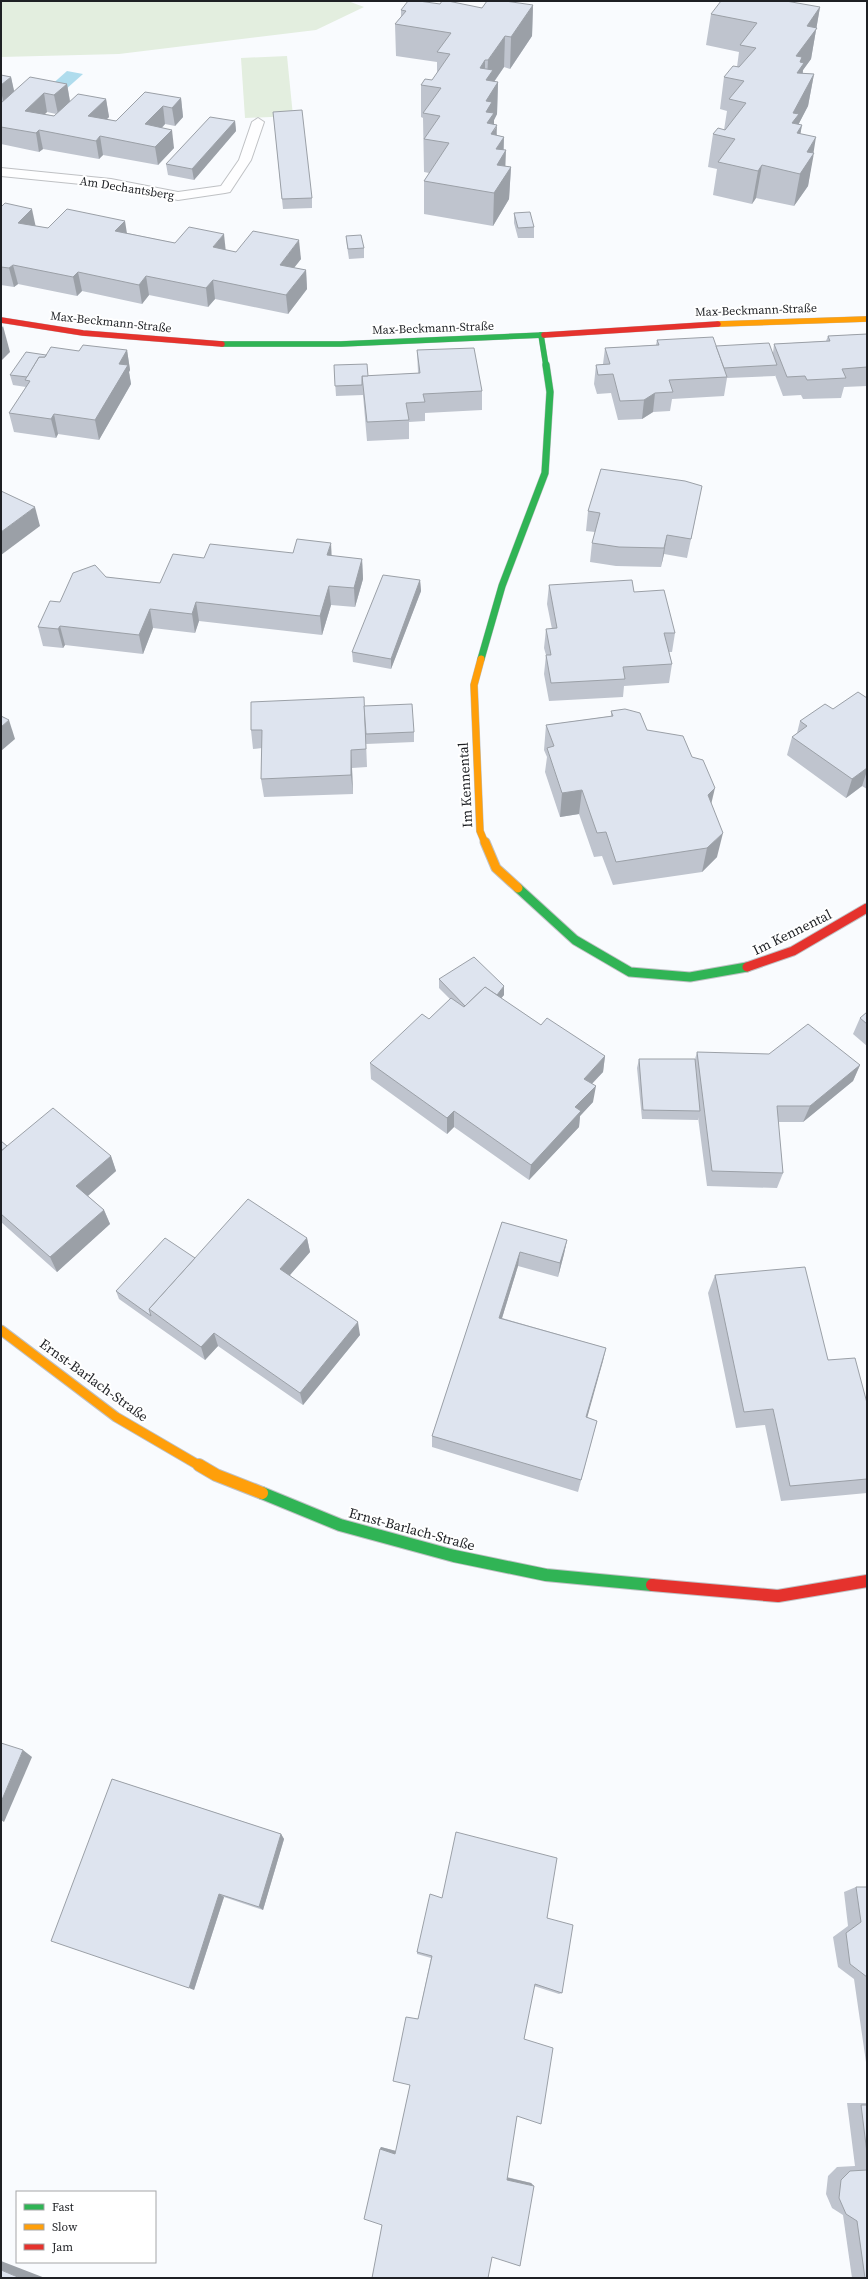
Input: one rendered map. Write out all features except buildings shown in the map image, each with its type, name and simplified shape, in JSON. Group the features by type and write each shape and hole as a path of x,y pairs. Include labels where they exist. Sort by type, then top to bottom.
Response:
{"street":[{"name":"Am Dechantsberg","path":"1,172 111,183 178,196 225,189 245,160 258,122"},
{"name":"Max-Beckmann-Straße","path":"1,320 83,333 216,344 341,344 541,335 676,326 867,319"},
{"name":"Im Kennental","path":"541,335 550,392 545,473 502,586 474,685 480,831 496,868 575,940 630,972 690,977 760,965 827,933 867,908"},
{"name":"Ernst-Barlach-Straße","path":"1,1330 116,1417 216,1475 340,1525 454,1556 546,1575 778,1596 867,1580"}],"green space":[{"path":"1,1 348,1 364,7 316,30 119,54 1,57"},
{"path":"287,56 293,116 245,118 241,58"}],"water":[{"path":"67,71 83,74 65,90 49,87"}],"traffic: fast":[{"path":"481,659 502,586 545,473 550,392 541,335"},
{"path":"222,344 341,344 544,335"},
{"path":"518,888 575,940 630,972 690,977 747,967"},
{"path":"262,1493 340,1525 454,1556 546,1575 652,1585"}],"traffic: slow":[{"path":"718,324 867,319"},
{"path":"481,659 474,685 480,831 496,868 518,888"},
{"path":"1,1330 116,1417 216,1475 262,1493"}],"traffic: jam":[{"path":"1,320 83,333 222,344"},
{"path":"544,335 718,324"},
{"path":"747,967 761,964 793,951 825,934 867,908"},
{"path":"652,1585 778,1596 867,1581"}]}
